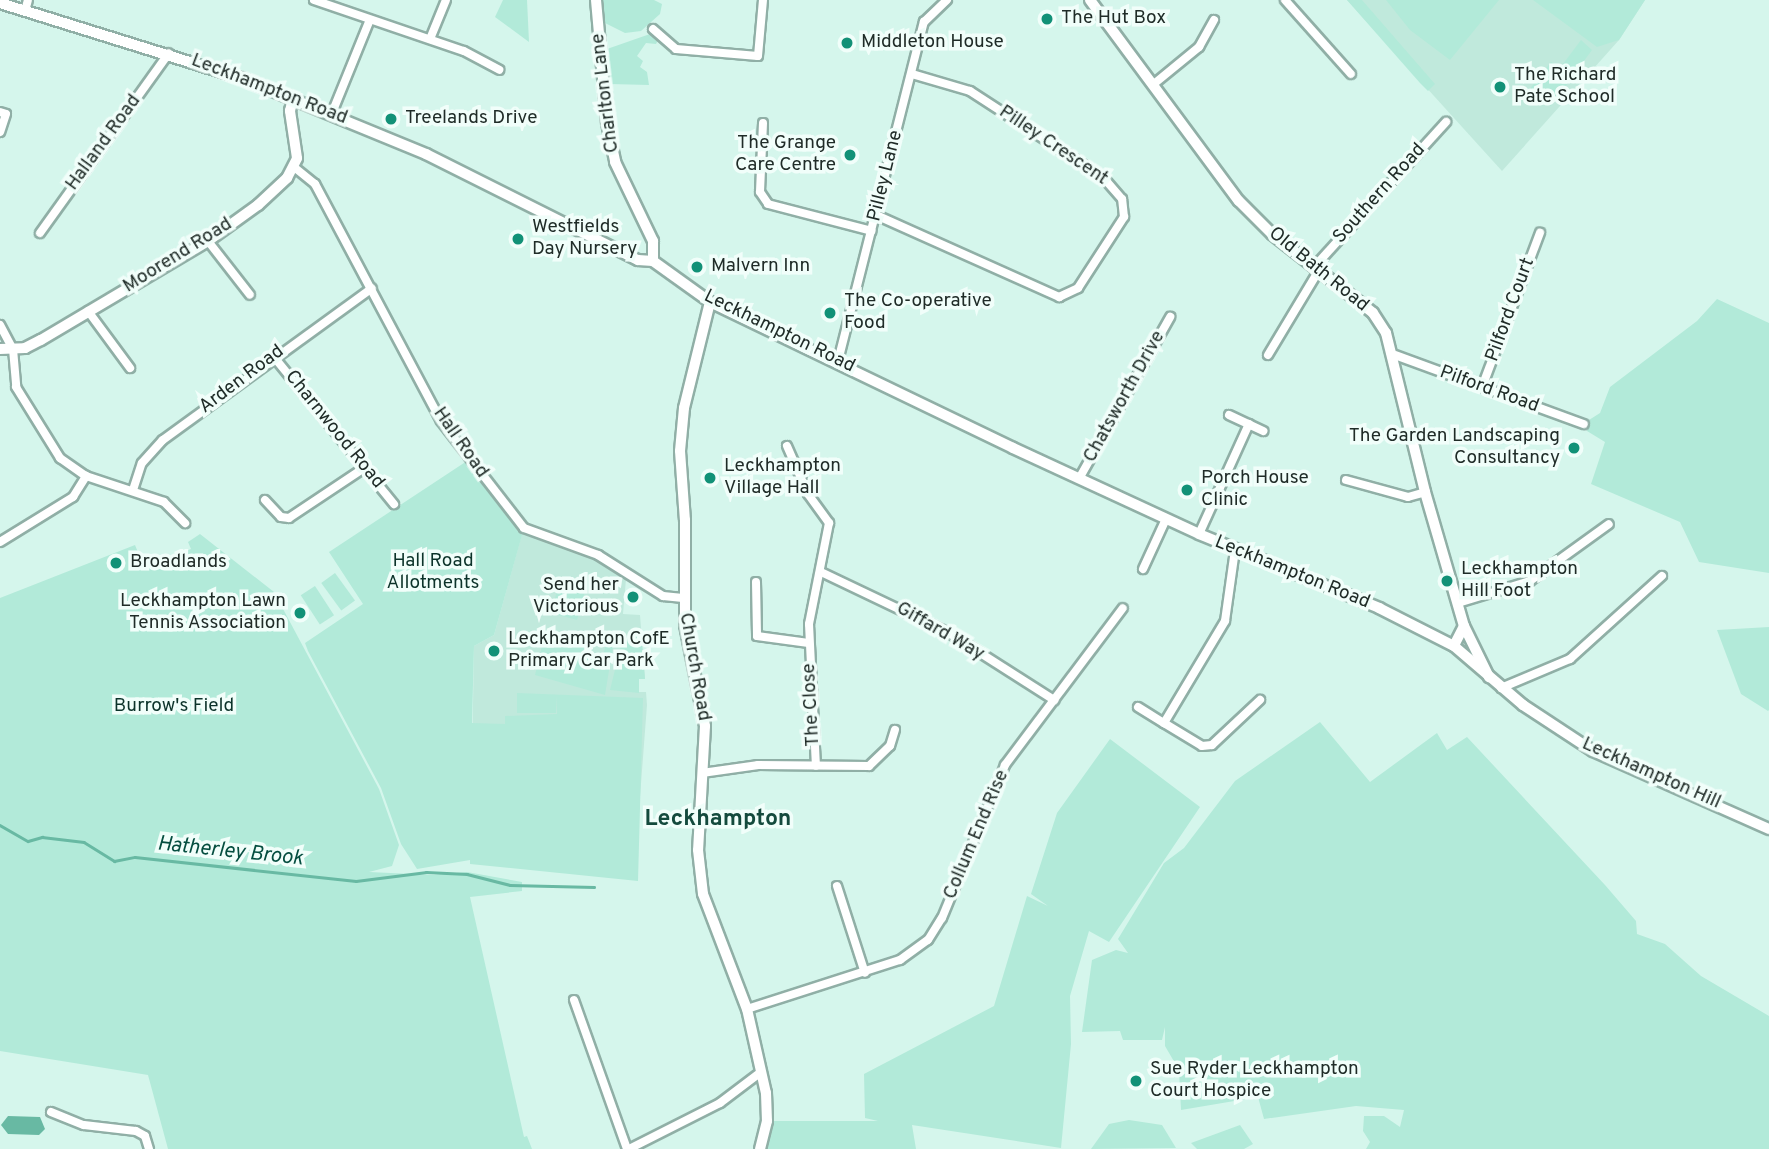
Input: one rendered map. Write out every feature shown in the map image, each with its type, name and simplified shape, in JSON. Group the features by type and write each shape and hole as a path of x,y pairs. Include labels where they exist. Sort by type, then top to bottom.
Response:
{"street":[{"path":"314,0 369,22 464,51 499,70"},
{"path":"430,39 446,0"},
{"name":"Charlton Lane","path":"596,0 607,123 615,162 653,241 653,261"},
{"path":"653,29 673,48 758,56 762,0"},
{"name":"Pilley Lane","path":"838,360 927,17 947,0"},
{"name":"Old Bath Road","path":"1090,0 1155,83 1239,201 1373,313 1395,355 1425,492 1464,626 1490,678"},
{"path":"1285,0 1351,74"},
{"name":"Leckhampton Road","path":"0,3 26,5 169,53 332,113 426,154 638,260 653,261 710,302 838,360 1166,519 1379,608 1454,646 1501,688"},
{"path":"1155,83 1199,47 1214,20"},
{"path":"332,113 369,22"},
{"name":"Halland Road","path":"40,233 169,53"},
{"name":"Pilley Crescent","path":"876,215 1059,297 1078,288 1124,217 1122,199 1104,178 970,91 912,74"},
{"path":"293,99 290,111 297,143 294,167"},
{"path":"0,112 6,114 0,132"},
{"name":"Southern Road","path":"1268,355 1317,268 1446,122"},
{"path":"763,123 760,192 768,204 873,231"},
{"name":"Moorend Road","path":"13,349 41,340 208,241 258,205 294,167"},
{"name":"Hall Road","path":"294,167 316,184 441,421 524,528 598,555 663,596 683,598"},
{"name":"Pilford Court","path":"1482,387 1540,233"},
{"path":"208,241 250,295"},
{"name":"Arden Road","path":"133,490 152,449 274,357 372,288"},
{"name":"Church Road","path":"710,302 681,427 683,598 705,726 697,828 703,894 747,1009 767,1111 760,1149"},
{"path":"88,311 130,368"},
{"name":"Chatsworth Drive","path":"1080,477 1170,317"},
{"path":"0,325 13,349 13,379 35,422 60,458 86,476 164,502 185,523"},
{"path":"0,349 13,349"},
{"name":"Pilford Road","path":"1395,355 1584,424"},
{"name":"Charnwood Road","path":"274,357 394,503"},
{"path":"1229,415 1264,431"},
{"path":"1199,534 1249,424"},
{"name":"The Close","path":"787,446 808,494 829,523 813,601 809,643 816,766"},
{"path":"265,500 281,517 289,518 364,468"},
{"path":"0,542 73,497 86,476"},
{"path":"1346,480 1408,496 1425,492"},
{"path":"1143,569 1166,519"},
{"path":"1458,603 1530,581 1609,524"},
{"path":"1164,723 1225,621 1235,550"},
{"name":"Giffard Way","path":"821,572 949,633 1054,700"},
{"path":"1501,688 1570,659 1662,576"},
{"path":"756,582 757,636 809,643"},
{"name":"Collum End Rise","path":"747,1009 865,973 908,956 933,933 1005,765 1123,608"},
{"path":"1454,646 1464,626"},
{"name":"Leckhampton Hill","path":"1501,688 1593,751 1769,829"},
{"path":"1138,706 1202,746 1220,740 1260,700"},
{"name":"The Close","path":"702,774 758,765 869,766 890,746 895,730"},
{"path":"836,886 865,973"},
{"path":"575,1000 628,1149 720,1103 761,1072"},
{"path":"51,1112 83,1125 136,1131 145,1136 149,1149"}],"shaded area":[{"name":"The Richard Pate School","path":"1347,0 1645,0 1619,40 1502,171"},
{"path":"522,534 593,557 626,579 623,614 640,615 645,679 639,679 639,692 646,692 647,705 638,823 471,819 474,646 494,635"},
{"path":"8,1116 40,1117 45,1129 39,1135 8,1134 1,1125"}],"green space":[{"path":"503,0 527,0 529,42 495,17"},
{"path":"599,0 654,0 662,4 660,14 641,31 625,33 601,21"},
{"path":"1347,0 1362,0 1435,84 1428,91 1420,83"},
{"path":"1386,0 1499,0 1450,60 1410,30"},
{"path":"1533,0 1645,0 1619,40 1597,47"},
{"path":"650,34 659,38 656,44 646,43 637,56 643,61 640,67 647,72 649,85 610,84 607,49"},
{"path":"1581,40 1592,50 1551,106 1529,90 1551,62 1560,68"},
{"path":"1717,299 1769,323 1769,573 1699,562 1680,522 1591,484 1605,442 1587,431 1589,420 1600,413 1610,387 1697,321"},
{"name":"Hall Road Allotments","path":"470,459 524,528 494,635 474,646 472,723 505,724 505,716 557,714 557,696 556,713 517,713 517,693 643,698 638,881 470,864 470,860 417,869 401,844 381,788 308,651 305,643 363,604 329,552"},
{"name":"Burrow's Field","path":"200,534 274,592 379,789 399,845 392,866 369,872 434,875 467,872 522,882 522,891 470,897 524,1137 527,1136 532,1149 168,1149 148,1075 0,1051 0,598 135,545 144,567 191,549 188,542"},
{"path":"335,573 355,601 341,610 321,583"},
{"path":"315,586 334,615 320,625 301,595"},
{"path":"558,587 584,594 577,620 551,613"},
{"path":"1769,627 1768,711 1741,694 1717,630"},
{"path":"545,634 585,646 583,652 602,658 606,645 613,646 605,695 535,675"},
{"path":"641,634 645,679 639,679 639,693 610,690 623,637"},
{"path":"1320,722 1370,782 1437,733 1447,750 1467,737 1605,885 1636,921 1637,934 1665,944 1701,976 1769,1016 1769,1149 1366,1149 1370,1142 1363,1131 1364,1116 1384,1116 1400,1127 1404,1110 1356,1106 1264,1119 1258,1097 1181,1110 1179,1070 1165,1046 1165,1027 1162,1040 1123,1040 1120,1031 1082,1032 1092,960 1116,950 1128,953 1118,939 1164,863 1184,848 1235,781"},
{"path":"1110,739 1200,807 1109,942 1089,931 1070,996 1071,1044 1061,1148 912,1125 916,1149 760,1149 767,1121 878,1121 865,1118 864,1074 994,1006 1027,896 1048,906 1031,894 1057,813"},
{"path":"1129,1120 1162,1125 1176,1148 1091,1149 1109,1124"},
{"path":"1240,1125 1253,1144 1244,1149 1197,1149 1191,1143"}],"waterway":[{"name":"Hatherley Brook","path":"0,825 28,841 42,837 84,842 114,861 135,857 356,881 426,872 467,874 510,885 594,887"}],"place":[{"name":"The Hut Box","path":"1047,19"},
{"name":"Middleton House","path":"847,43"},
{"name":"The Richard Pate School","path":"1500,87"},
{"name":"Treelands Drive","path":"391,119"},
{"name":"The Grange Care Centre","path":"850,155"},
{"name":"Westfields Day Nursery","path":"518,239"},
{"name":"Malvern Inn","path":"697,267"},
{"name":"The Co-operative Food","path":"830,313"},
{"name":"The Garden Landscaping Consultancy","path":"1574,448"},
{"name":"Leckhampton Village Hall","path":"710,478"},
{"name":"Porch House Clinic","path":"1187,490"},
{"name":"Broadlands","path":"116,563"},
{"name":"Leckhampton Hill Foot","path":"1447,581"},
{"name":"Send her Victorious","path":"633,597"},
{"name":"Leckhampton Lawn Tennis Association","path":"300,613"},
{"name":"Leckhampton CofE Primary Car Park","path":"494,651"},
{"name":"Sue Ryder Leckhampton Court Hospice","path":"1136,1081"}],"district":[{"name":"Leckhampton","path":"718,820"}]}
